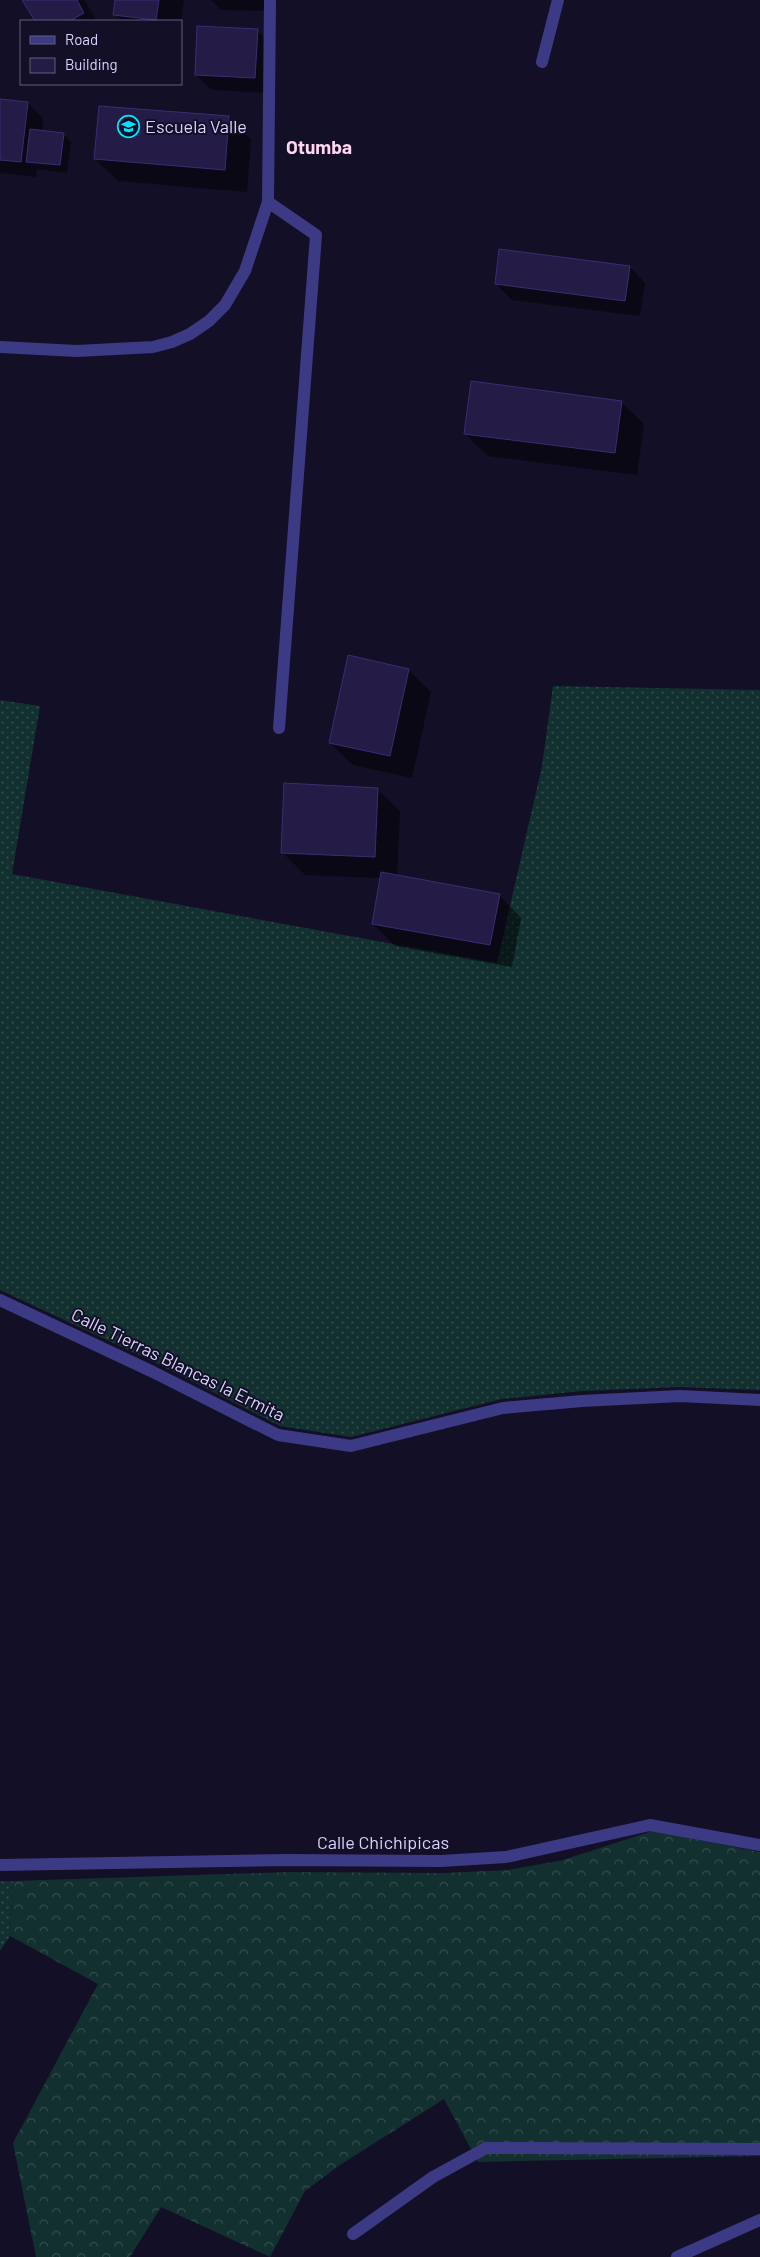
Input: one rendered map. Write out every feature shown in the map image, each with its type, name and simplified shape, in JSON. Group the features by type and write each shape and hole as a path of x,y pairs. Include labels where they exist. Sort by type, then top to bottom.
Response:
{"street":[{"path":"0,347 77,350 153,347 190,334 209,321 225,305 245,271 268,202 270,0"},
{"path":"542,62 558,0"},
{"path":"268,202 316,235 279,728"},
{"name":"Calle Tierras Blancas la Ermita","path":"0,1300 153,1372 278,1435 351,1446 503,1408 582,1401 680,1396 760,1400"},
{"name":"Calle Chichipicas","path":"0,1864 287,1860 450,1861 506,1857 650,1825 760,1845"},
{"path":"354,2234 433,2177 486,2148 760,2149"},
{"path":"677,2257 760,2220"}],"green space":[{"path":"553,686 760,690 760,1390 680,1387 582,1391 502,1399 351,1437 280,1426 156,1363 0,1290 0,700 40,706 12,874 497,963 542,766"},
{"path":"652,1831 760,1852 760,2156 478,2162 444,2099 340,2165 305,2191 270,2257 161,2207 130,2257 36,2257 13,2143 98,1984 10,1936 13,1881 289,1872 443,1873 508,1870 563,1860"},
{"path":"0,1881 13,1881 10,1936 0,1951"}],"building":[{"path":"22,0 77,0 84,13 72,20 34,20"},
{"path":"115,0 159,0 156,20 113,15"},
{"path":"197,26 258,29 255,78 195,75"},
{"path":"0,99 28,102 21,162 0,160"},
{"path":"99,106 229,116 225,170 94,159"},
{"path":"30,129 64,133 60,165 26,162"},
{"path":"499,249 630,266 625,301 495,284"},
{"path":"471,381 622,401 615,453 464,434"},
{"path":"348,655 409,669 390,756 329,743"},
{"path":"284,783 378,788 375,857 281,853"},
{"path":"381,872 500,894 490,945 372,924"}],"place":[{"name":"Escuela Valle","path":"129,127"}],"district":[{"name":"Otumba","path":"319,147"}]}
